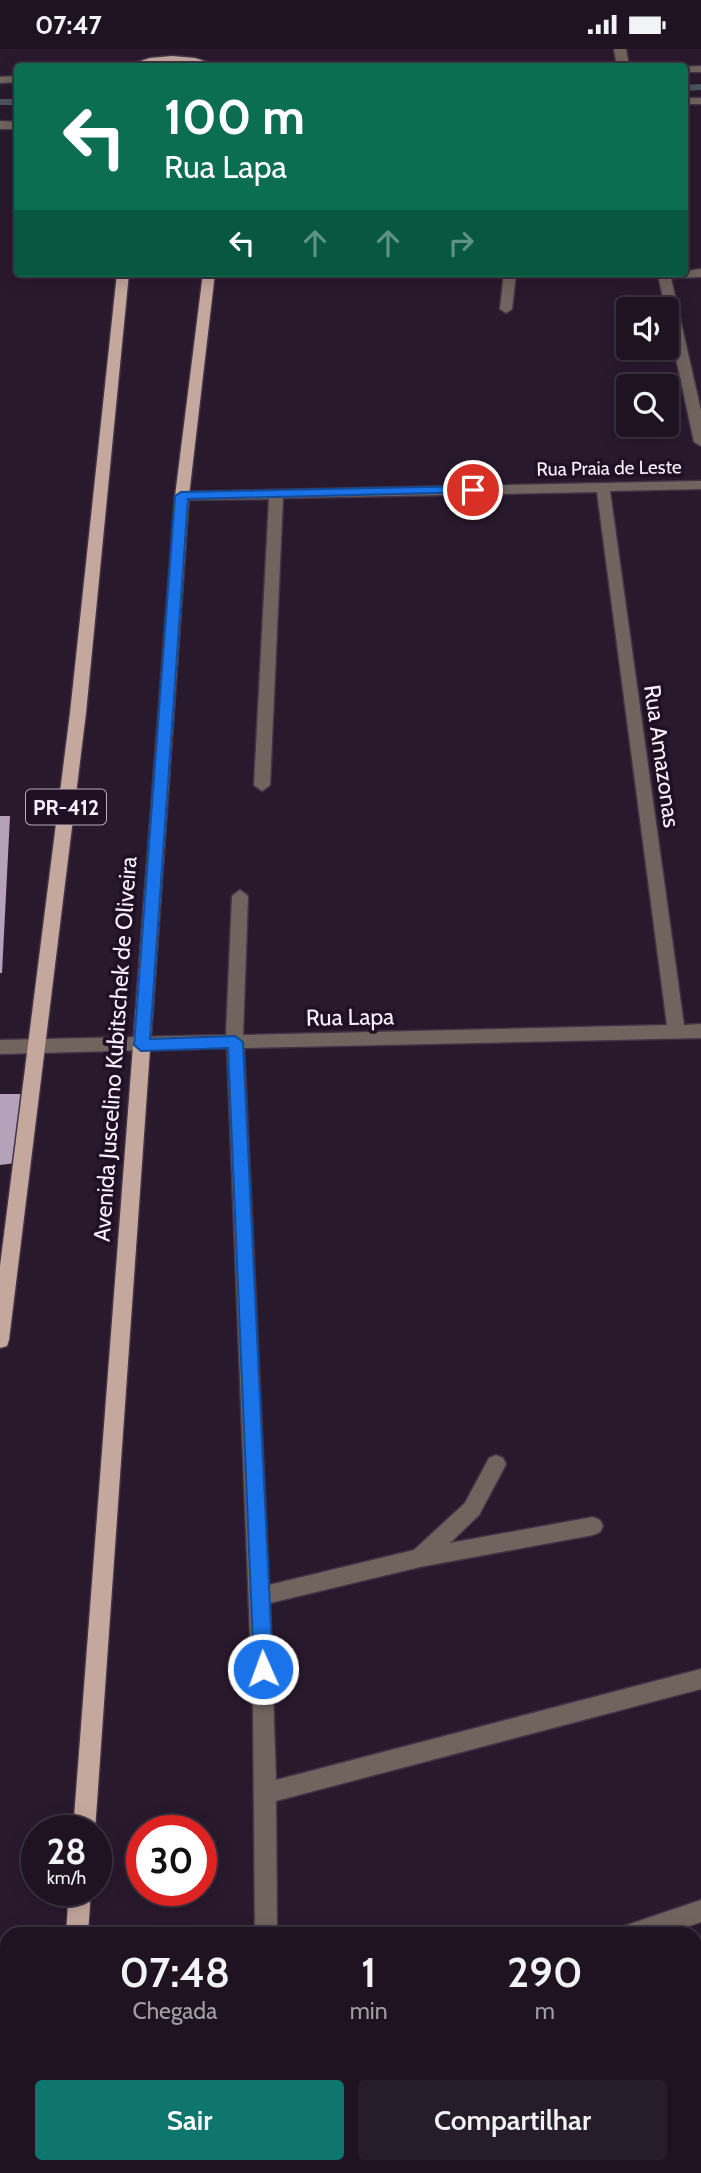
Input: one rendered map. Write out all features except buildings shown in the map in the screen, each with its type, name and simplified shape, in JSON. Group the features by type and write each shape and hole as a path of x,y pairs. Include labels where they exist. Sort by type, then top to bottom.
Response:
{"main road":[{"path":"144,63 201,55"},
{"name":"PR-412","path":"0,1341 78,713 123,277"},
{"name":"Avenida Juscelino Kubitschek de Oliveira","path":"85,1815 181,496 208,277"},
{"path":"77,1927 79,1906"}],"street":[{"path":"506,309 510,277"},
{"path":"665,277 701,442"},
{"name":"Rua Praia de Leste","path":"181,496 701,485"},
{"name":"Rua Amazonas","path":"603,487 676,1032"},
{"path":"262,785 276,493"},
{"path":"240,896 235,1042 261,1596 267,1793 266,1927"},
{"name":"Rua Lapa","path":"0,1047 701,1031"},
{"path":"420,1558 472,1509 496,1464"},
{"path":"261,1596 420,1558 593,1526"},
{"path":"267,1793 701,1679"},
{"path":"654,1927 701,1912"}],"waterway":[{"path":"688,88 701,87"},
{"path":"0,102 14,102"}],"route":[{"path":"263,1669 235,1042 141,1045 181,496 473,490"}]}
